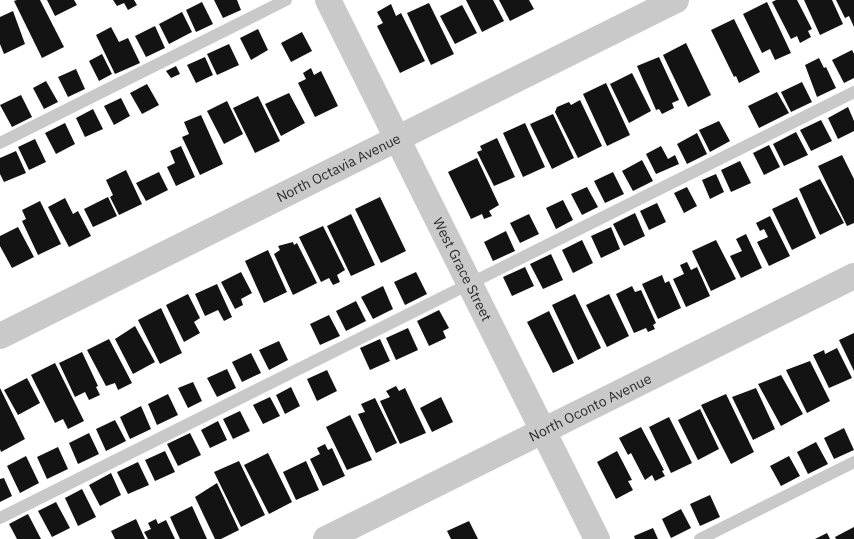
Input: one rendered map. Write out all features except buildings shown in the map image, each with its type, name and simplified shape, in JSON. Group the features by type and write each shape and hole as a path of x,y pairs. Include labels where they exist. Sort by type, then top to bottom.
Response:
{"street":[{"name":"West Grace Street","path":"328,0 597,539"},
{"name":"North Octavia Avenue","path":"0,336 676,0"},
{"name":"North Oconto Avenue","path":"326,539 854,276"}],"lane":[{"path":"0,143 286,0"},
{"path":"0,518 854,92"},
{"path":"700,539 854,462"}]}
